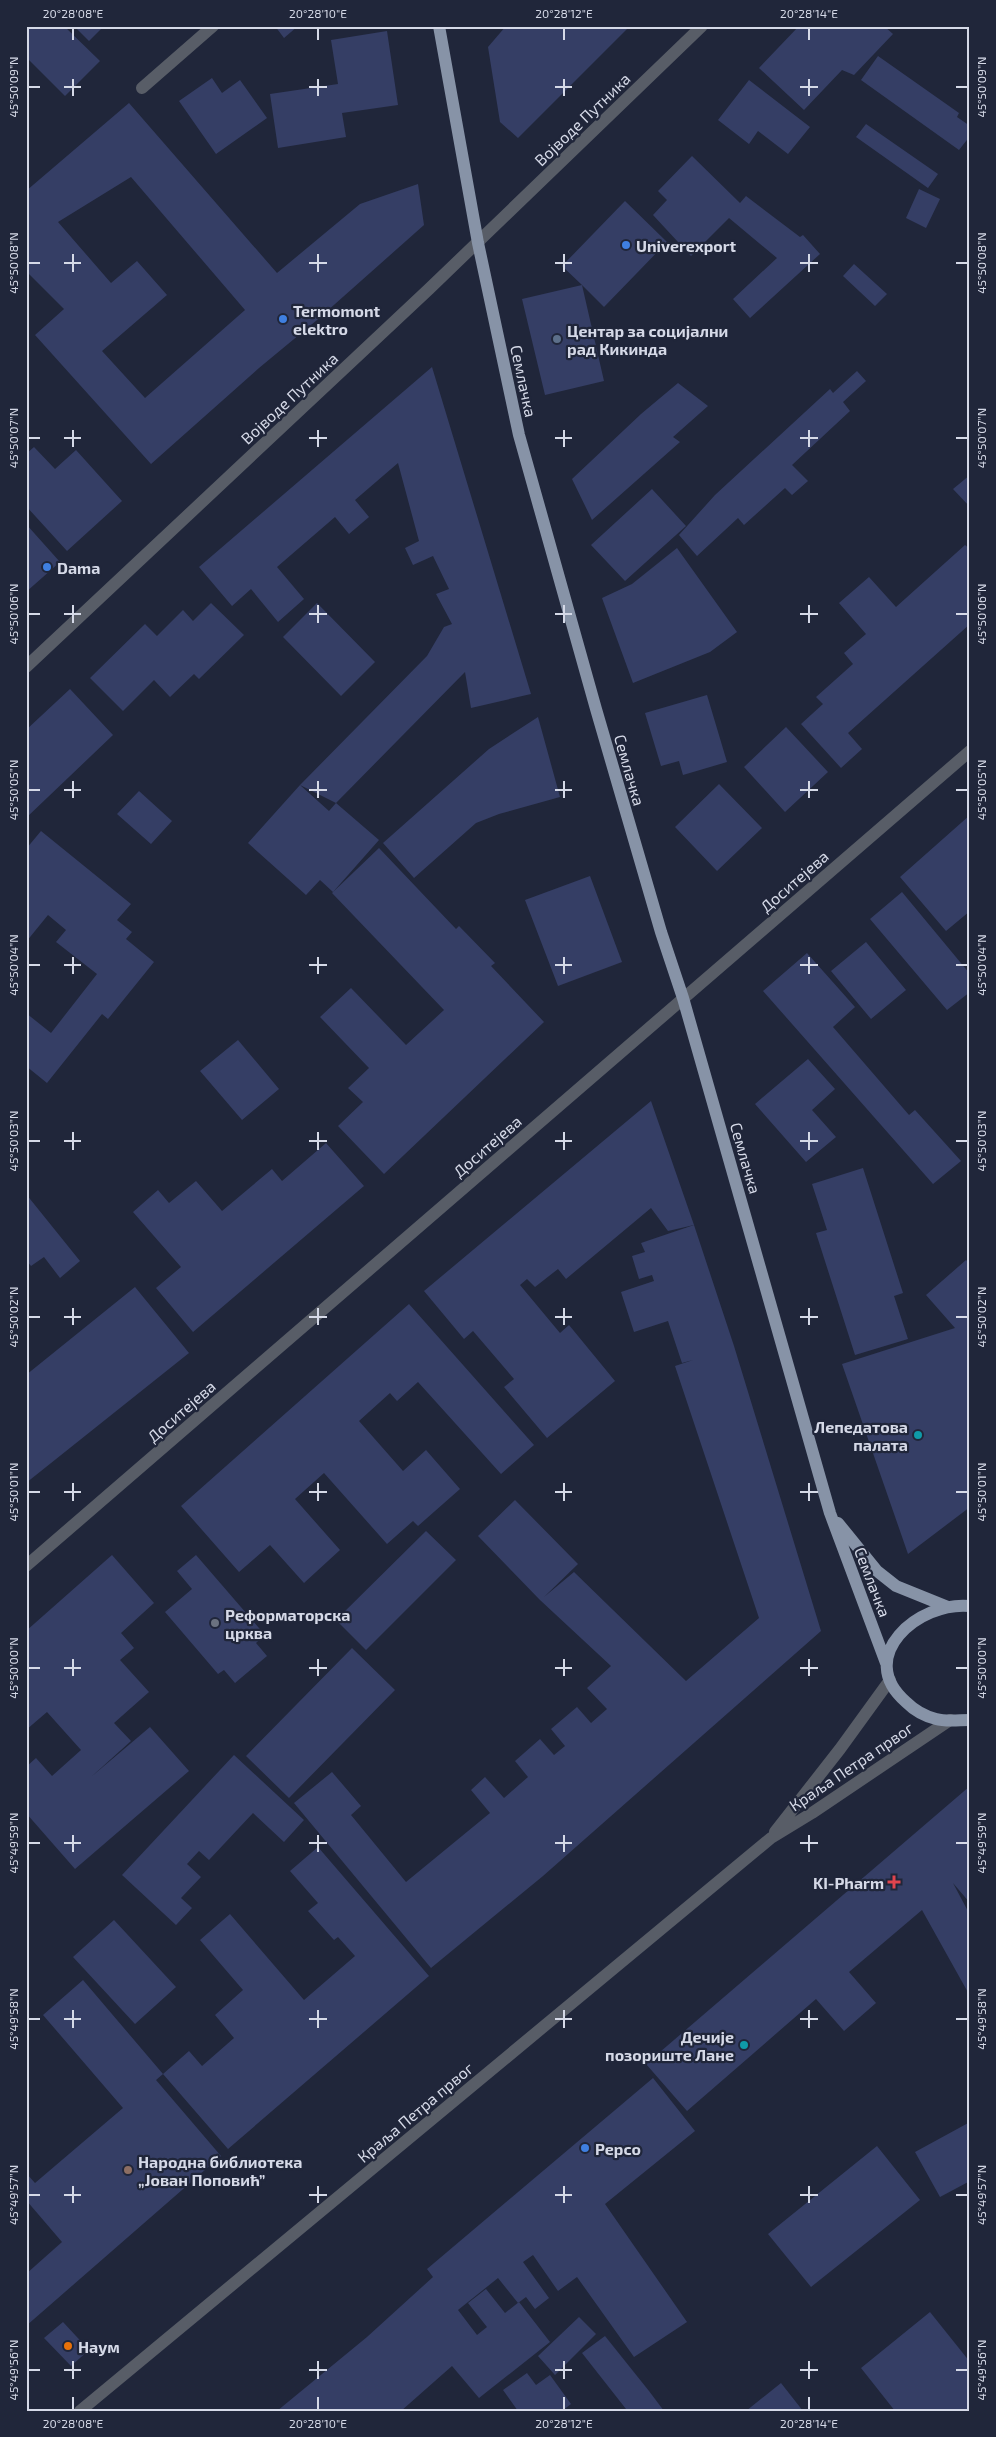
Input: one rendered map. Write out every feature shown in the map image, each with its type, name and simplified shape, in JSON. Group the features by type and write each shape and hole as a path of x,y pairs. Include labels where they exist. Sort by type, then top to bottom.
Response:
{"main road":[{"name":"Семлачка","path":"439,26 478,243 519,434 596,709 661,932 683,998 830,1513 886,1663 890,1680"},
{"name":"Семлачка","path":"830,1513 877,1571 889,1581 896,1586 948,1607"},
{"path":"886,1663 893,1643 902,1631 919,1617 933,1610 970,1606"},
{"path":"890,1680 900,1697 918,1712 937,1719 970,1720"}],"street":[{"path":"142,88 213,26"},
{"name":"Војводе Путника","path":"26,667 478,243 702,26"},
{"name":"Доситејева","path":"26,1566 970,751"},
{"name":"Краља Петра првог","path":"770,1838 840,1750 890,1680"},
{"name":"Краља Петра првог","path":"80,2411 770,1838 812,1813 950,1720"}],"building":[{"path":"26,26 64,26 100,61 65,96 26,57"},
{"path":"74,26 104,26 89,41"},
{"path":"275,26 298,26 284,38"},
{"path":"506,26 630,26 518,138 500,122 488,47"},
{"path":"799,26 884,26 893,34 854,75 842,70 804,110 759,68"},
{"path":"387,31 398,105 342,113 346,137 278,148 270,94 338,84 331,40"},
{"path":"878,56 959,113 957,117 970,126 970,136 959,150 861,80"},
{"path":"212,78 222,93 240,80 267,118 216,154 179,101"},
{"path":"749,80 810,127 788,154 758,131 749,144 718,120"},
{"path":"129,103 277,273 360,204 418,184 424,225 151,464 35,335 64,309 26,271 26,191","holes":["131,177 245,310 145,398 102,351 167,295 137,261 111,283 58,222"]},
{"path":"866,124 938,174 928,188 856,137"},
{"path":"692,156 740,203 746,196 800,237 803,235 820,254 750,318 733,299 777,258 729,218 691,256 653,215 667,200 658,191"},
{"path":"919,189 940,199 926,228 906,218"},
{"path":"625,201 667,242 604,307 562,266"},
{"path":"854,264 887,294 875,306 843,276"},
{"path":"582,285 604,381 545,395 522,299"},
{"path":"432,367 531,694 471,708 465,672 336,803 300,785 427,656 444,627 452,624 436,594 449,589 433,556 413,565 405,548 419,541 398,463 355,500 369,517 349,534 335,517 277,567 304,599 278,622 251,589 232,606 199,567"},
{"path":"857,371 866,381 843,402 850,411 792,465 808,481 792,495 785,488 744,525 738,518 697,556 679,535 715,495 830,389 833,393"},
{"path":"678,383 708,406 673,437 680,442 592,520 572,479 641,414"},
{"path":"34,447 55,469 76,450 122,501 67,551 26,506 26,454"},
{"path":"970,475 970,507 953,489"},
{"path":"652,489 686,526 625,581 591,545"},
{"path":"26,524 60,562 26,592"},
{"path":"965,545 970,549 970,624 848,733 862,749 841,768 801,724 823,704 816,697 853,664 844,653 866,634 839,603 869,577 896,607"},
{"path":"677,548 737,632 710,652 633,683 602,598 632,584"},
{"path":"211,603 244,635 199,679 194,674 170,697 154,680 123,711 90,678 145,624 157,636 183,610 193,621"},
{"path":"317,603 375,662 341,696 283,637"},
{"path":"70,689 113,735 26,818 26,730"},
{"path":"707,695 727,762 683,775 679,761 661,766 645,713"},
{"path":"538,717 560,797 499,814 476,823 414,878 383,843 489,749"},
{"path":"786,727 828,772 785,812 744,767"},
{"path":"719,784 762,828 717,871 675,827"},
{"path":"300,785 329,811 336,803 379,840 333,892 320,880 306,895 248,843"},
{"path":"139,791 172,821 151,844 117,814"},
{"path":"970,815 970,911 946,931 900,877"},
{"path":"41,831 131,904 117,920 132,932 126,939 154,962 108,1019 102,1014 47,1083 26,1066 26,1013 51,1033 97,974 56,942 66,930 48,915 26,942 26,849"},
{"path":"379,848 456,929 459,926 495,963 491,966 544,1022 384,1174 338,1126 363,1102 348,1088 369,1068 320,1017 351,988 406,1045 444,1010 332,893"},
{"path":"590,876 622,962 558,986 525,900"},
{"path":"902,892 970,974 970,992 947,1010 870,919"},
{"path":"866,942 906,990 871,1019 831,971"},
{"path":"807,953 855,1007 833,1027 909,1115 915,1110 961,1161 933,1184 763,991"},
{"path":"238,1040 279,1089 242,1120 200,1071"},
{"path":"808,1059 835,1089 812,1110 836,1137 806,1162 755,1104"},
{"path":"651,1101 694,1225 668,1231 651,1208 566,1279 558,1269 535,1287 527,1279 520,1285 560,1333 569,1325 615,1381 547,1438 504,1387 514,1379 473,1331 464,1339 424,1291"},
{"path":"326,1143 364,1186 193,1332 156,1288 181,1267 133,1212 158,1190 169,1203 196,1181 222,1211 272,1169 282,1181"},
{"path":"863,1168 903,1293 894,1296 908,1339 855,1355 816,1233 827,1230 812,1184"},
{"path":"26,1194 80,1261 60,1278 44,1257 31,1266 26,1260"},
{"path":"694,1225 734,1346 821,1631 543,1876 431,1968 294,1803 332,1772 361,1806 351,1815 406,1882 490,1813 471,1790 485,1777 504,1798 528,1777 515,1761 540,1739 554,1755 565,1746 551,1729 577,1707 591,1723 607,1709 587,1688 611,1666 540,1600 478,1536 515,1500 578,1564 544,1597 574,1572 686,1681 759,1618 675,1366 693,1360 682,1363 668,1321 634,1332 621,1292 654,1281 652,1275 639,1279 632,1256 645,1252 641,1243"},
{"name":"Лепедатова палата","path":"966,1260 970,1264 970,1507 908,1554 842,1364 955,1328 926,1295"},
{"path":"135,1287 189,1353 26,1483 26,1375"},
{"path":"409,1304 534,1445 501,1474 418,1382 397,1401 390,1393 359,1421 403,1471 426,1450 460,1489 418,1526 413,1521 387,1544 324,1473 295,1499 340,1550 304,1583 270,1545 239,1572 181,1506"},
{"path":"426,1531 456,1560 366,1650 336,1620"},
{"path":"112,1555 154,1603 121,1633 134,1648 120,1660 149,1692 114,1723 131,1741 91,1777 150,1727 189,1771 75,1869 26,1813 26,1767 36,1758 52,1776 81,1750 47,1712 26,1730 26,1631"},
{"name":"Реформаторска црква","path":"196,1555 265,1635 256,1643 267,1656 235,1683 224,1670 218,1674 165,1612 192,1589 177,1571"},
{"path":"352,1648 395,1690 289,1798 246,1756"},
{"path":"234,1755 304,1820 284,1842 253,1813 209,1860 199,1851 187,1864 201,1877 181,1898 192,1908 176,1925 122,1875"},
{"path":"970,1786 970,1903 953,1883 970,1915 970,1996 922,1910 849,1972 876,2003 844,2031 816,1999 687,2111 646,2064"},
{"path":"318,1847 429,1976 228,2149 163,2074 189,2051 202,2066 234,2038 215,2015 243,1990 200,1940 230,1914 304,2000 355,1956 338,1937 334,1940 308,1911 318,1903 290,1871"},
{"path":"114,1920 176,1987 135,2024 73,1957"},
{"name":"Народна библиотека „Јован Поповић”","path":"83,1980 163,2074 156,2080 221,2156 26,2326 26,2274 62,2242 26,2200 26,2173 35,2183 123,2108 43,2015"},
{"path":"653,2078 695,2131 605,2204 687,2322 634,2357 577,2277 558,2291 533,2255 523,2262 549,2298 535,2309 526,2297 519,2302 550,2342 479,2398 452,2366 401,2411 277,2411 367,2337 433,2277 427,2269","holes":["498,2278 518,2303 505,2313 486,2289 468,2303 487,2327 477,2335 458,2310"]},
{"path":"970,2122 970,2181 940,2197 915,2152"},
{"path":"877,2146 920,2200 811,2287 768,2234"},
{"path":"930,2312 970,2362 970,2411 895,2411 861,2368"},
{"path":"579,2317 596,2334 555,2375 538,2356"},
{"path":"63,2322 89,2350 71,2366 44,2338"},
{"path":"605,2336 664,2411 627,2411 582,2353"},
{"path":"527,2373 536,2385 550,2375 571,2404 562,2411 518,2411 503,2390"},
{"path":"781,2383 803,2411 746,2411"}],"place":[{"name":"Univerexport","path":"626,245"},
{"name":"Termomont elektro","path":"283,319"},
{"name":"Центар за социјални рад Кикинда","path":"557,339"},
{"name":"Dama","path":"47,567"},
{"name":"Лепедатова палата","path":"918,1435"},
{"name":"Реформаторска црква","path":"215,1623"},
{"name":"KI-Pharm","path":"894,1882"},
{"name":"Дечије позориште Лане","path":"744,2045"},
{"name":"Pepco","path":"585,2148"},
{"name":"Народна библиотека „Јован Поповић”","path":"128,2170"},
{"name":"Наум","path":"68,2346"}]}
